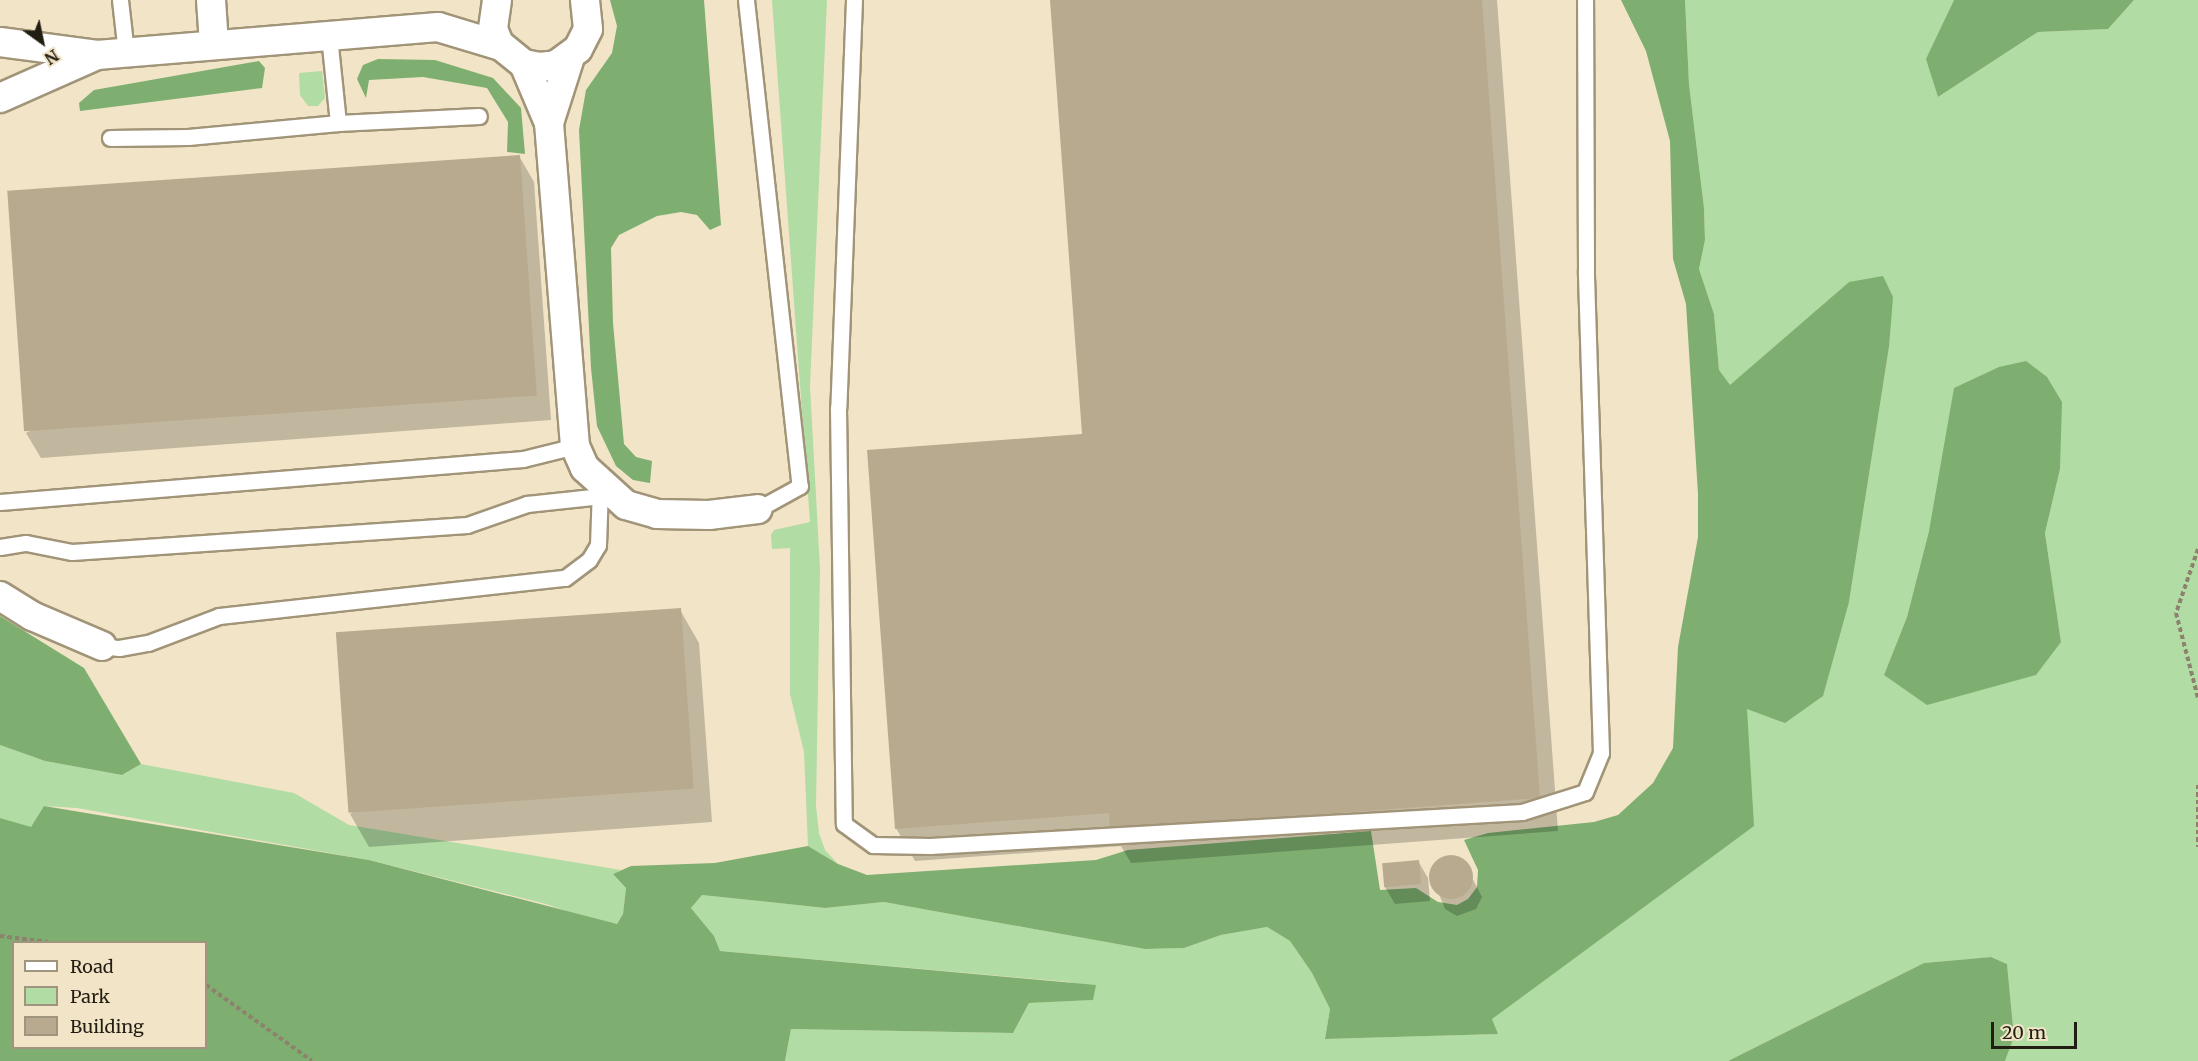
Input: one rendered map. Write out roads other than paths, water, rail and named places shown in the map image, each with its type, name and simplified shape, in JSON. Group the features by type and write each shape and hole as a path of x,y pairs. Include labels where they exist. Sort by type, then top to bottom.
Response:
{"street":[{"path":"211,0 214,44"},
{"path":"438,27 492,0"},
{"path":"497,0 494,28 501,46"},
{"path":"549,123 570,57 588,28 585,0"},
{"path":"0,42 97,55 438,27 501,46 524,64 549,123 575,446 585,468 600,490 626,506 657,514 709,515 758,509"},
{"path":"0,98 97,55"},
{"path":"524,64 548,66 570,57"},
{"path":"0,596 32,616 102,646"}],"lane":[{"path":"120,0 126,53"},
{"path":"746,0 800,486 758,509"},
{"path":"854,0 838,408 844,824 873,845 930,846 1522,812 1585,792 1601,753 1586,270 1585,0"},
{"path":"329,36 338,123"},
{"path":"110,138 188,137 338,123 479,116"},
{"path":"0,502 523,459 575,446"},
{"path":"0,546 26,543 72,552 467,525 527,504 600,490 598,545 589,560 565,578 219,616 147,643 119,648 102,646"}]}
